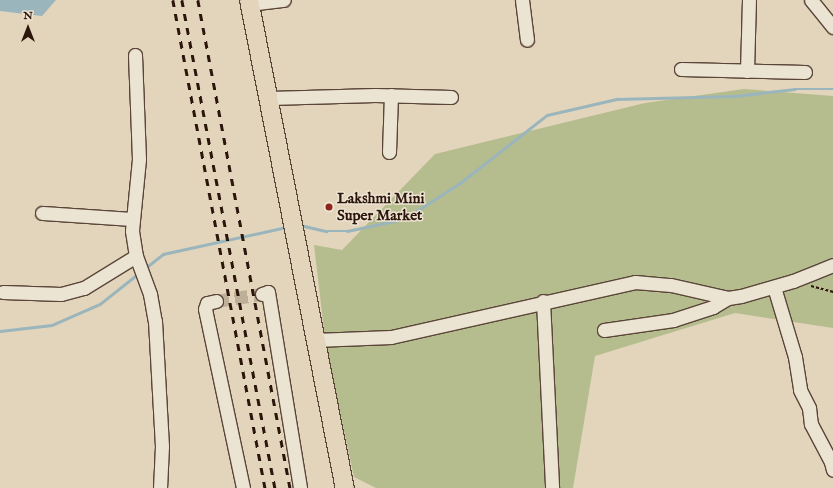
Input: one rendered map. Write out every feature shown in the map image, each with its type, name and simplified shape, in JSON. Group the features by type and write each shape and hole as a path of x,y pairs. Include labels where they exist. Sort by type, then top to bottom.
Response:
{"highway":[{"path":"249,2 289,212 345,488"}],"street":[{"path":"249,2 284,0"},
{"path":"522,0 527,40"},
{"path":"747,71 749,0"},
{"path":"814,1 833,27"},
{"path":"135,54 139,121 133,219 137,260 150,294 155,321 162,446 160,488"},
{"path":"681,69 805,72"},
{"path":"268,98 391,95 451,97"},
{"path":"389,152 391,95"},
{"path":"42,213 133,219"},
{"path":"3,292 61,294 84,288 137,260"},
{"path":"604,330 674,320 713,307 728,298 774,288 833,266"},
{"path":"315,340 391,337 543,301 635,282 671,285 728,298"},
{"path":"774,288 795,357 800,390 809,408 811,424 833,470"},
{"path":"262,294 268,292 300,488"},
{"path":"216,301 207,303 205,309 243,488"},
{"path":"543,301 552,488"}],"path":[{"path":"794,281 833,292"}],"green space":[{"path":"744,89 833,96 833,328 735,313 595,356 573,488 376,488 354,477 326,347 314,245 342,250 435,154 645,103"}],"water":[{"path":"0,0 56,0 42,16 0,11"}],"waterway":[{"path":"300,225 326,231 347,231 404,219 460,183 547,115 617,99 735,96 795,89 833,89"},
{"path":"144,269 163,254 287,227"},
{"path":"0,331 52,325 100,304 139,273"}],"tunnel":[{"path":"216,301 262,294"}],"railway":[{"path":"173,0 265,488"},
{"path":"182,0 275,488"},
{"path":"198,0 290,488"}],"place":[{"name":"Lakshmi Mini Super Market","path":"329,207"}]}
